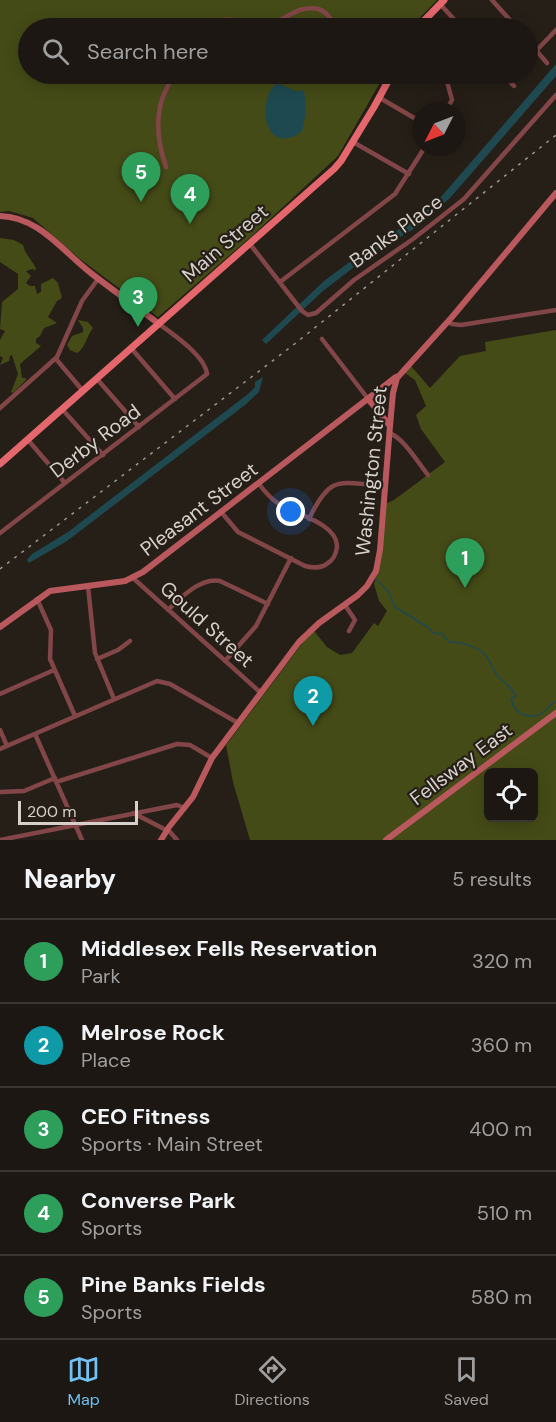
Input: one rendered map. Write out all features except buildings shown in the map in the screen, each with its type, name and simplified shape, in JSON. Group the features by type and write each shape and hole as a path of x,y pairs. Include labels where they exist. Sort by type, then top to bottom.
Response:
{"main road":[{"path":"427,18 442,2"},
{"name":"Main Street","path":"0,464 334,169 353,142 387,84"},
{"name":"Washington Street","path":"161,840 195,795 212,759 308,633 365,589 376,568 393,393 399,375 556,193"},
{"path":"0,216 24,220 37,227 98,279 159,324"},
{"name":"Pleasant Street","path":"0,627 53,590 133,578 222,513 399,375"},
{"path":"369,400 389,430"},
{"name":"Fellsway East","path":"386,840 556,713"}],"street":[{"path":"492,0 508,18"},
{"path":"442,2 454,18"},
{"path":"281,18 303,8 316,8 330,18"},
{"path":"538,49 556,30"},
{"path":"538,53 547,63"},
{"path":"166,167 160,146 158,122 164,93 169,84"},
{"path":"448,84 452,99 450,102"},
{"name":"Banks Place","path":"250,244 303,311 308,315 316,313 354,280 413,239 459,203 483,179 556,94"},
{"path":"380,98 412,117"},
{"path":"353,142 409,174"},
{"path":"280,282 396,194 420,156"},
{"path":"0,408 56,359 83,299 98,279"},
{"path":"447,322 461,325 556,310"},
{"name":"Derby Road","path":"0,533 208,372 192,350 159,324"},
{"path":"322,339 369,400"},
{"path":"131,348 175,399"},
{"path":"56,359 83,391"},
{"path":"97,379 139,427"},
{"path":"63,409 102,455"},
{"path":"389,430 428,475"},
{"path":"28,440 66,483"},
{"path":"309,519 321,495 331,486 346,483 385,486"},
{"path":"222,513 238,532 291,558 316,568 327,564 334,555 336,542 333,534 327,527 277,503 259,484"},
{"path":"225,661 256,626 291,558"},
{"name":"Gould Street","path":"133,578 261,693"},
{"path":"168,610 201,584 213,580 220,581 268,604"},
{"path":"87,585 97,659 114,699"},
{"path":"37,599 51,629 49,655 75,716"},
{"path":"345,605 355,620 349,631"},
{"path":"97,659 118,650 130,641"},
{"path":"0,694 54,670"},
{"path":"0,749 152,682 164,682 238,723"},
{"path":"0,730 7,746"},
{"path":"35,734 82,840"},
{"path":"0,792 24,791 177,744 190,745 212,759"},
{"path":"0,840 177,805 185,808"},
{"path":"133,813 167,830 177,840"}],"green space":[{"path":"0,0 437,0 420,18 18,18 18,84 379,84 338,156 253,235 158,317 80,259 33,218 9,211 0,212"},
{"path":"0,238 14,240 23,245 36,268 35,271 33,269 26,271 31,276 26,283 35,286 37,294 41,292 41,284 53,278 58,283 62,298 57,301 48,317 57,323 44,328 36,339 36,343 41,346 20,364 22,378 26,380 13,393 11,392 18,374 12,355 9,361 0,365 3,358 0,356 0,340 5,331 0,329 2,302 18,289 18,274 0,262"},
{"path":"78,320 88,322 93,328 77,353 70,350 67,345 72,336 83,332"},
{"path":"556,330 556,840 250,840 233,782 226,745 304,641 314,631 327,647 340,655 352,653 374,623 378,626 387,611 379,601 374,584 381,560 385,504 394,500 445,462 421,429 416,415 426,406 415,380 405,373 411,366 430,388 460,356 486,351 485,342"}],"water":[{"path":"556,64 556,76 450,198 417,227 367,257 323,291 266,344 262,340 324,281 371,246 418,218 440,198"},
{"path":"276,84 279,84 298,92 304,91 305,111 302,131 289,138 279,138 272,133 265,113 270,91"},
{"path":"263,377 259,392 245,405 67,541 29,563 27,560 32,554 68,532 248,394 255,387 255,382"}],"waterway":[{"path":"375,578 389,593 395,607 429,628 433,633 442,634 449,642 466,644 483,653 497,675 516,696 511,699 519,712 534,716 545,711 556,701"}],"railway":[{"path":"0,569 292,346 556,135"}],"place":[{"name":"Pine Banks Fields","path":"141,202"},
{"name":"Converse Park","path":"190,224"},
{"name":"CEO Fitness","path":"138,327"},
{"name":"Middlesex Fells Reservation","path":"465,588"},
{"name":"Melrose Rock","path":"313,726"}]}
